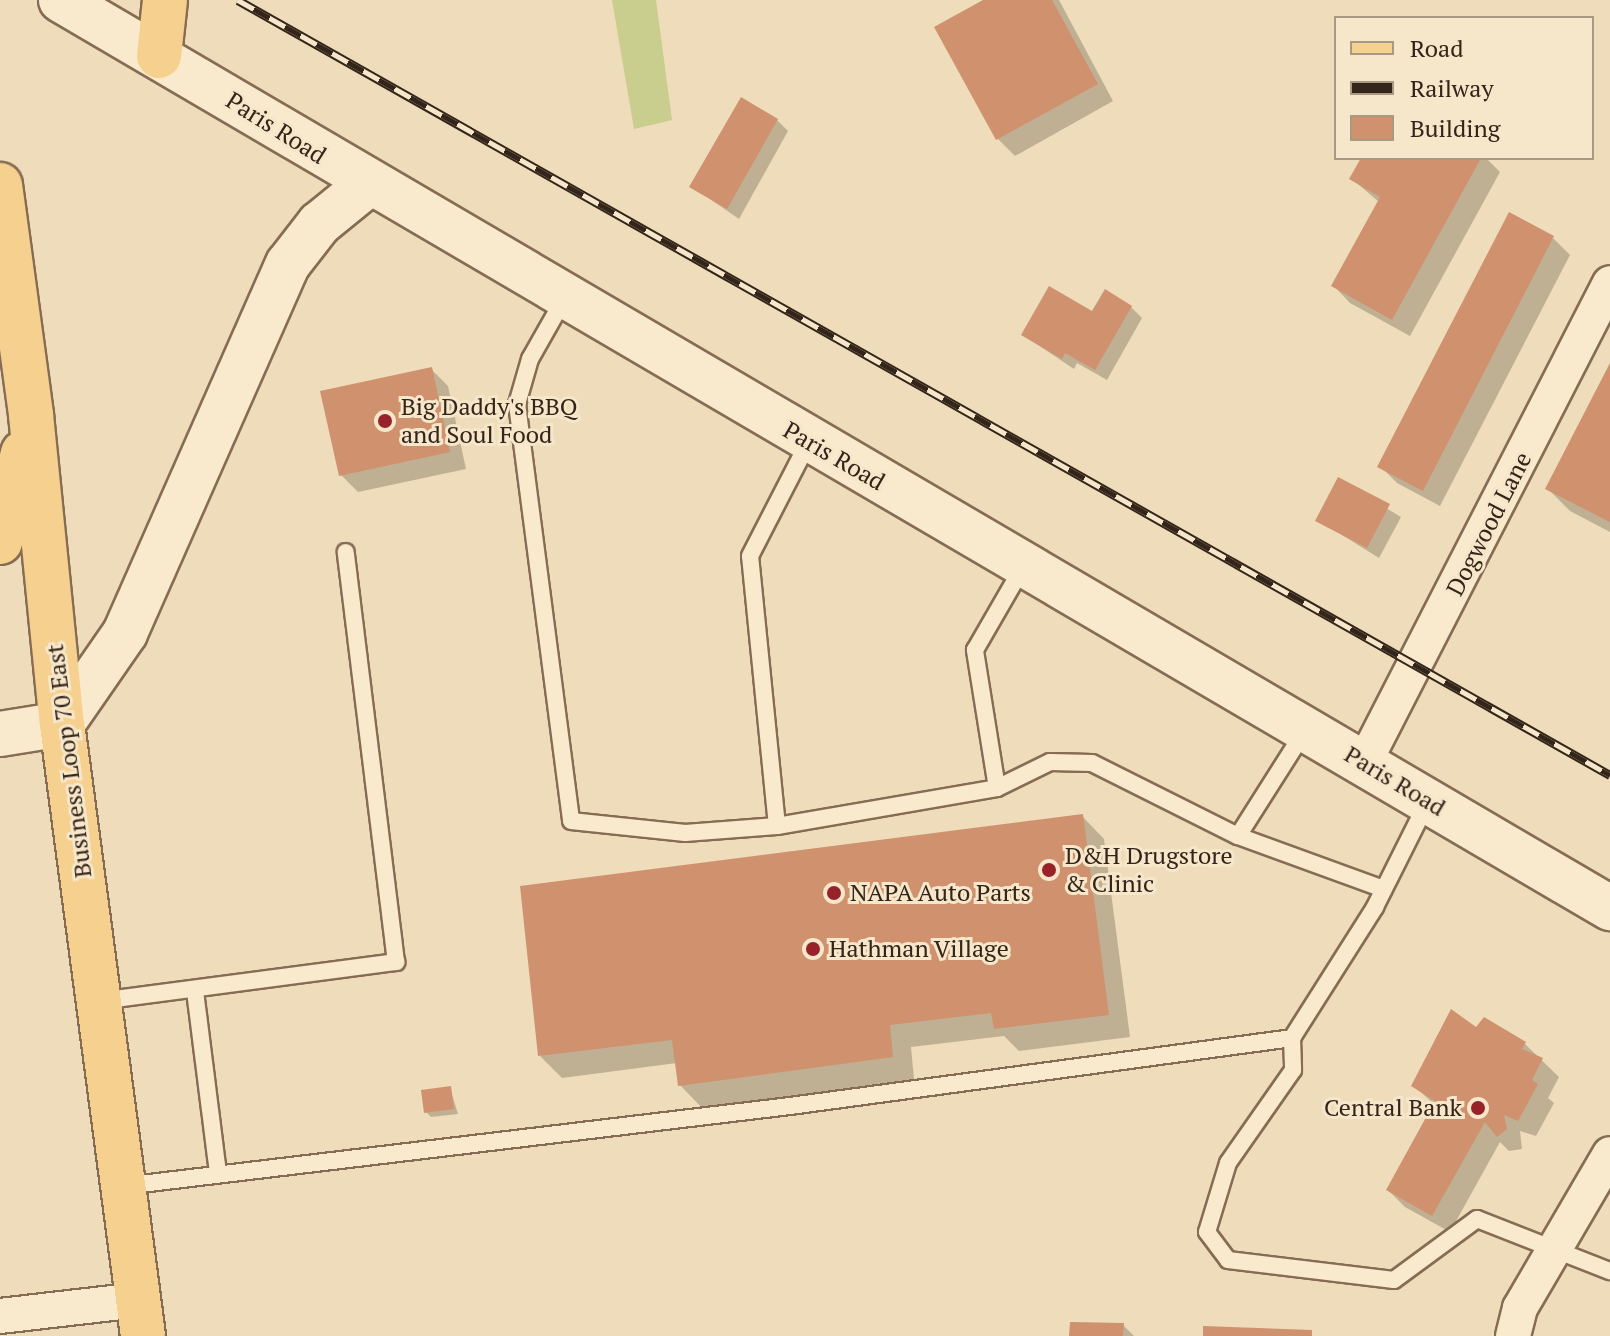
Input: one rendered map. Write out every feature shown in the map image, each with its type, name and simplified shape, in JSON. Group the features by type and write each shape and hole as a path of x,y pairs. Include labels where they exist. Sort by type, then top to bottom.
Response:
{"main road":[{"name":"Paris Road","path":"61,0 564,299 1610,908"},
{"path":"159,56 165,0"},
{"path":"0,734 62,724 125,633 288,264 319,224 368,184"},
{"name":"Business Loop 70 East","path":"0,185 31,415 62,724 141,1318"},
{"path":"0,542 31,415"}],"street":[{"name":"Dogwood Lane","path":"1364,763 1417,669 1610,283"},
{"path":"1513,1336 1520,1308 1553,1252 1599,1197 1610,1154"},
{"path":"0,1316 141,1318"}],"lane":[{"path":"564,299 530,359 517,404 571,821 685,833 777,826 997,788 1050,762 1092,763 1238,836 1384,889"},
{"path":"777,826 750,556 809,441"},
{"path":"99,1001 195,991 396,962 346,552"},
{"path":"997,788 975,650 1024,566"},
{"path":"1238,836 1306,729"},
{"path":"1428,801 1384,889 1292,1038 1293,1070 1228,1163 1207,1232 1228,1260 1394,1280 1477,1219 1553,1252 1610,1271"},
{"path":"195,991 218,1174"},
{"path":"123,1186 790,1106 1292,1038"}],"green space":[{"path":"612,0 656,0 672,120 634,129"}],"building":[{"path":"983,0 1052,0 1098,84 996,140 934,27"},
{"path":"741,97 778,119 727,209 689,187"},
{"path":"1360,160 1480,160 1392,320 1331,286 1380,197 1349,179"},
{"path":"1509,212 1554,236 1423,491 1377,467"},
{"path":"1049,286 1092,311 1105,289 1132,306 1095,370 1065,353 1062,359 1021,335"},
{"path":"1610,363 1610,522 1545,489"},
{"name":"Big Daddy's BBQ and Soul Food","path":"432,367 450,452 339,476 320,391"},
{"path":"1338,477 1390,504 1367,548 1315,521"},
{"name":"Hathman Village","path":"1083,814 1109,1015 994,1029 991,1013 890,1025 893,1057 678,1086 672,1040 538,1056 520,886"},
{"name":"Central Bank","path":"1451,1009 1476,1027 1484,1017 1526,1042 1522,1049 1543,1058 1532,1080 1538,1084 1518,1121 1504,1115 1507,1129 1497,1137 1485,1122 1432,1216 1386,1190 1435,1101 1411,1086"},
{"path":"451,1086 454,1109 424,1113 421,1090"},
{"path":"1070,1322 1124,1323 1123,1336 1069,1336"},
{"path":"1203,1326 1312,1330 1312,1336 1203,1336"}],"railway":[{"path":"238,0 1610,775"}],"place":[{"name":"Big Daddy's BBQ and Soul Food","path":"385,421"},
{"name":"D&H Drugstore & Clinic","path":"1049,870"},
{"name":"NAPA Auto Parts","path":"834,893"},
{"name":"Hathman Village","path":"813,949"},
{"name":"Central Bank","path":"1478,1108"}]}
